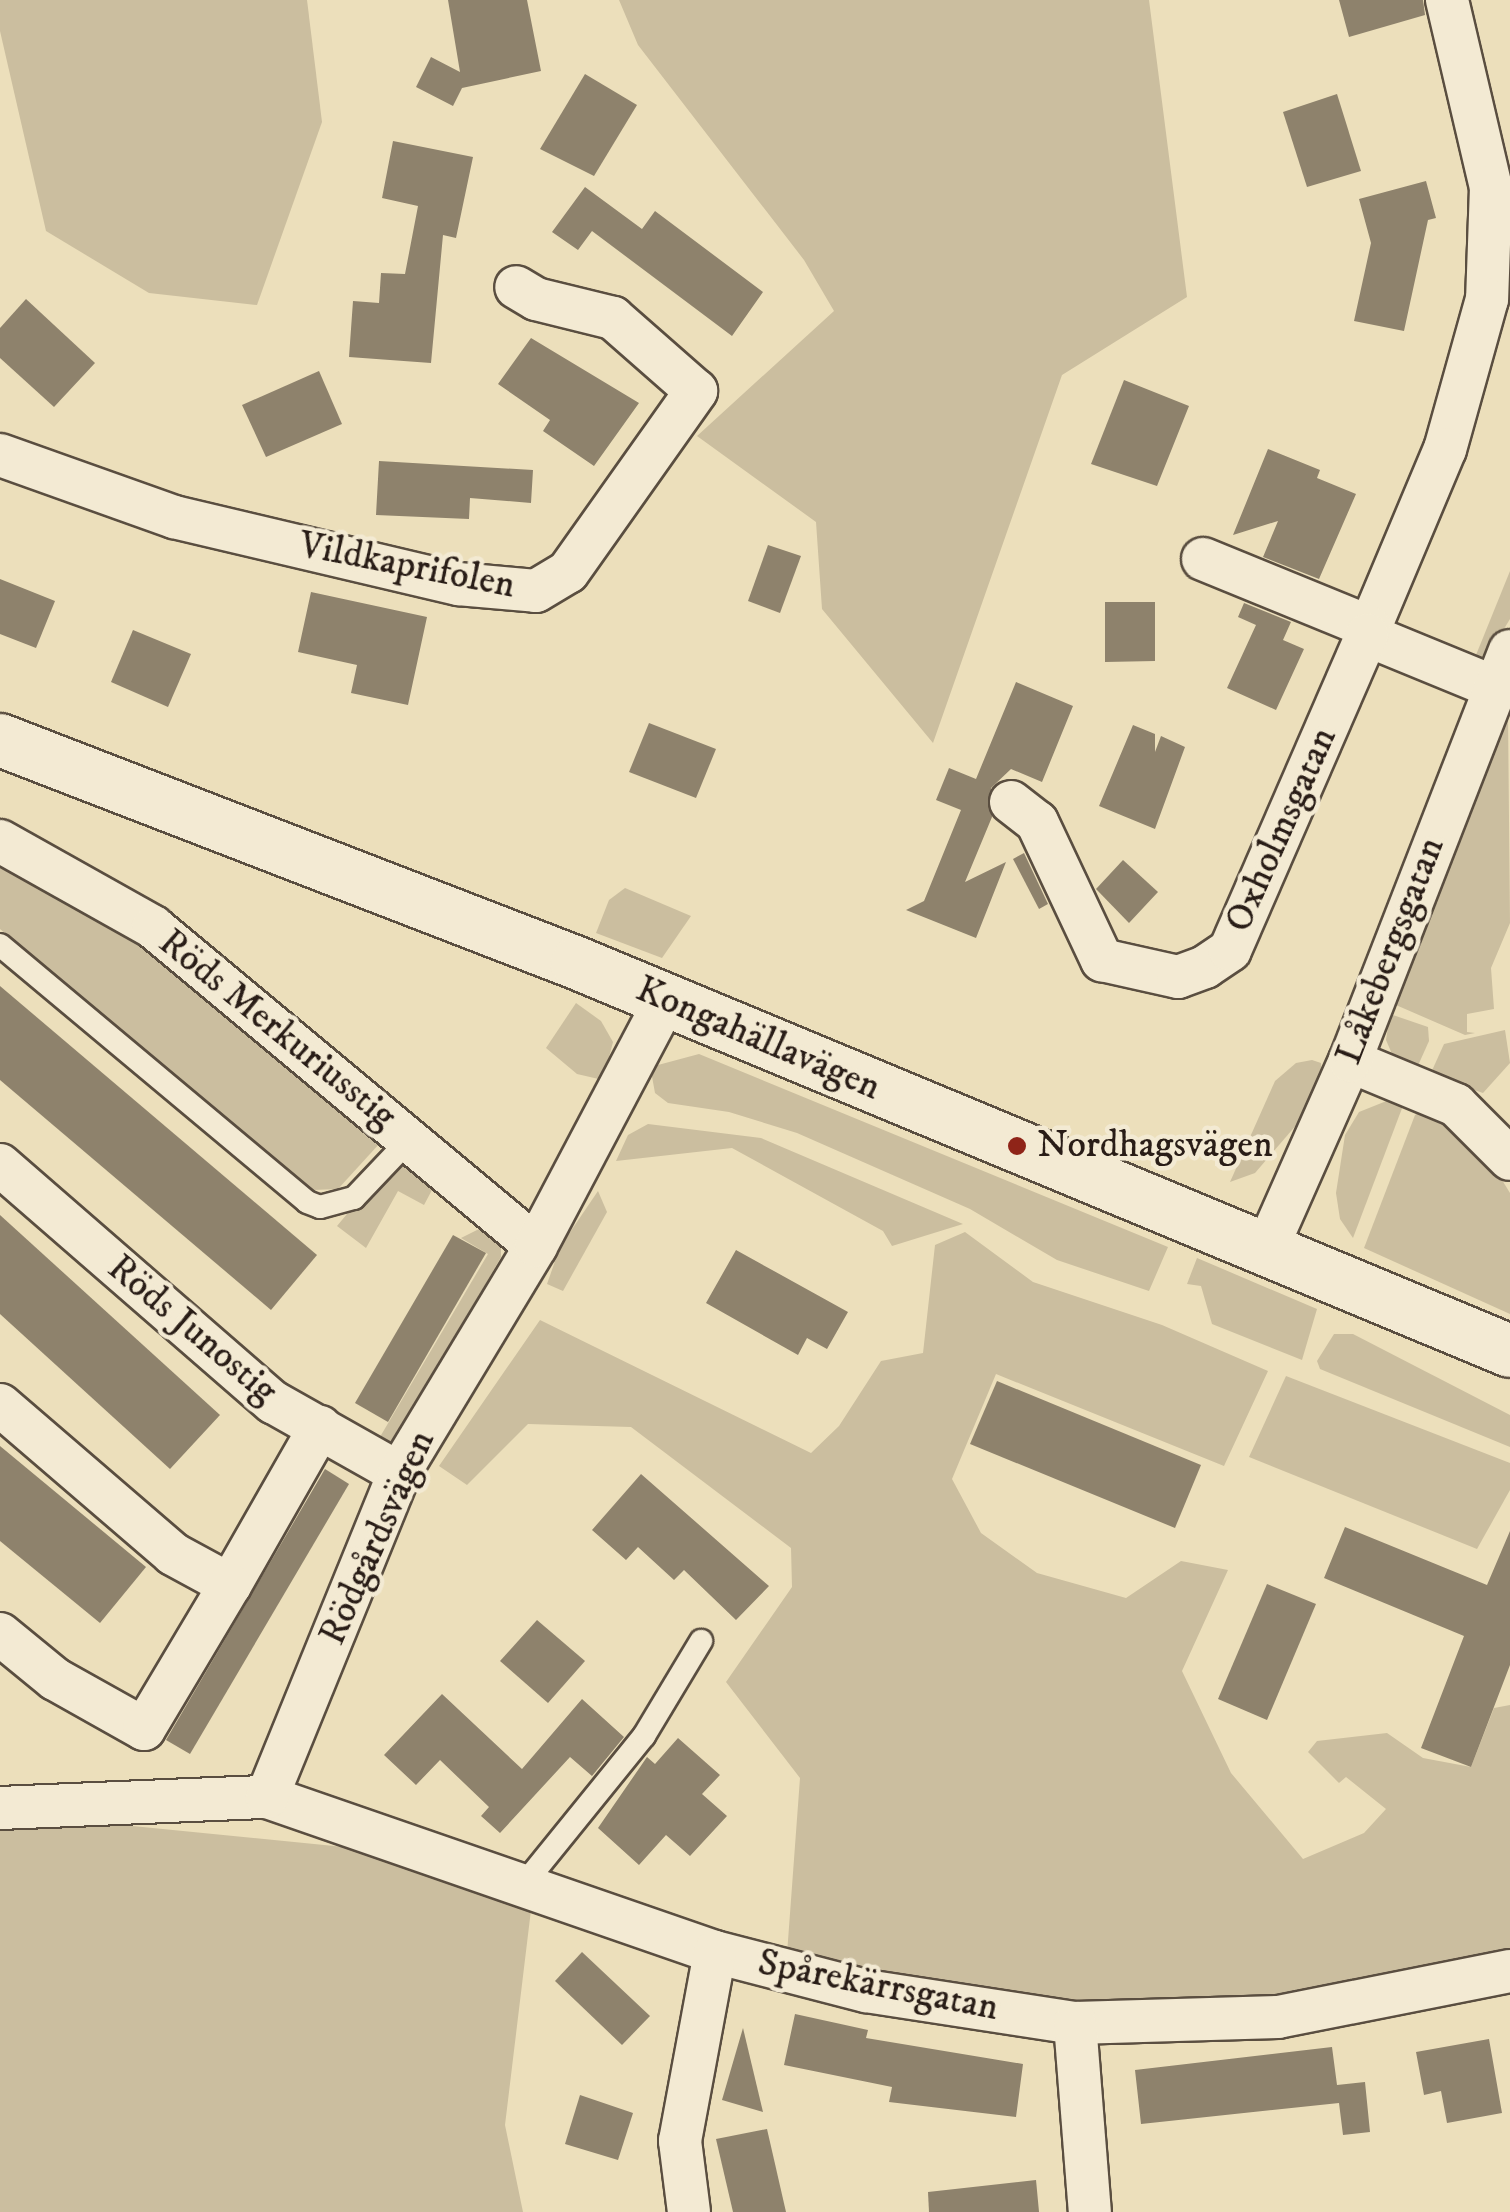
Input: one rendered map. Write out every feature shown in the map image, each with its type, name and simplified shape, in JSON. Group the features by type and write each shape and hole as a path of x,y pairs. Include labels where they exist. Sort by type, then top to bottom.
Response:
{"street":[{"name":"Oxholmsgatan","path":"1012,802 1037,822 1102,960 1178,978 1205,967 1230,950 1445,449 1487,298 1492,187 1447,0"},
{"name":"Vildkaprifolen","path":"0,455 174,518 458,584 536,591 568,572 696,391 613,318 536,299 516,286"},
{"path":"1203,558 1368,631 1502,669"},
{"name":"Låkebergsgatan","path":"1267,1248 1350,1061 1502,669"},
{"name":"Kongahällavägen","path":"0,740 665,1001 1510,1351"},
{"name":"Röds Merkuriusstig","path":"0,840 153,927 536,1246"},
{"name":"Rödgårdsvägen","path":"267,1797 400,1472 536,1246 665,1001"},
{"path":"1350,1061 1456,1105 1510,1159"},
{"name":"Röds Junostig","path":"0,1165 273,1402 400,1472"},
{"path":"0,1405 173,1554 230,1585"},
{"path":"0,1634 55,1678 144,1730 320,1427"},
{"path":"0,1808 267,1797"},
{"name":"Spårekärrsgatan","path":"267,1797 715,1952 866,1991 1076,2024 1278,2017 1510,1971"},
{"path":"689,2212 680,2140 715,1952"},
{"path":"1076,2024 1090,2212"}],"lane":[{"path":"0,945 307,1202 320,1207 354,1198 410,1138"},
{"path":"524,1884 634,1750 701,1641"}],"shaded area":[{"path":"0,0 307,0 322,122 257,305 149,293 46,231 0,31"},
{"path":"619,0 1149,0 1187,297 1062,375 933,743 822,609 816,522 697,436 834,311 804,260 638,45"},
{"path":"1510,571 1510,619 1485,660 1476,655"},
{"path":"1508,712 1510,923 1491,968 1494,1009 1467,1014 1467,1032 1475,1033 1465,1035 1389,1002"},
{"path":"0,861 120,922 380,1143 338,1189 313,1190 0,929"},
{"path":"625,888 691,916 662,958 596,933 609,900"},
{"path":"576,1003 601,1021 613,1042 603,1080 577,1074 546,1048"},
{"path":"1390,1014 1428,1027 1429,1041 1416,1070 1392,1054 1386,1040"},
{"path":"1505,1030 1510,1063 1483,1093 1430,1075 1444,1044"},
{"path":"699,1054 1168,1247 1149,1291 1057,1260 970,1209 797,1133 729,1112 668,1103 655,1093 651,1071 658,1065"},
{"path":"1296,1063 1321,1063 1322,1075 1298,1123 1255,1173 1230,1182 1275,1081"},
{"path":"1389,1100 1404,1103 1353,1238 1340,1219 1336,1193 1345,1135 1359,1112"},
{"path":"1422,1111 1446,1121 1494,1167 1510,1193 1510,1314 1364,1248 1415,1115"},
{"path":"648,1124 761,1138 963,1224 892,1246 883,1231 732,1148 616,1161 628,1135"},
{"path":"402,1161 432,1190 424,1205 398,1191 366,1248 337,1226 387,1166"},
{"path":"598,1191 607,1212 563,1291 547,1284 560,1247"},
{"path":"481,1228 501,1245 501,1257 399,1434 388,1443 377,1442 488,1254 461,1238"},
{"path":"965,1232 1033,1282 1162,1325 1268,1371 1224,1466 996,1374 952,1479 981,1533 1037,1573 1126,1598 1181,1561 1228,1570 1182,1671 1231,1773 1303,1859 1364,1833 1386,1809 1346,1777 1339,1783 1308,1752 1317,1741 1387,1733 1423,1758 1471,1767 1494,1708 1510,1705 1510,1948 1490,1959 1316,1994 1172,2004 1015,2001 787,1954 800,1778 726,1682 792,1587 791,1548 631,1427 528,1424 467,1485 439,1466 540,1320 811,1453 839,1426 881,1361 923,1353 935,1245"},
{"path":"1197,1258 1317,1309 1302,1360 1212,1324 1201,1286 1187,1284"},
{"path":"1334,1334 1353,1334 1510,1415 1510,1447 1320,1369 1317,1361"},
{"path":"1286,1376 1510,1463 1510,1490 1477,1549 1249,1457"},
{"path":"72,1820 344,1847 531,1910 505,2125 523,2212 0,2212 0,1826"}],"building":[{"path":"448,0 527,0 541,71 462,88 453,106 416,87 431,57 460,72"},
{"path":"1339,0 1423,0 1425,15 1349,37"},
{"path":"585,74 637,105 594,176 540,149"},
{"path":"1337,94 1361,171 1307,187 1283,112"},
{"path":"393,141 473,157 456,238 443,235 431,363 349,357 353,301 379,303 381,273 405,274 418,206 382,198"},
{"path":"1426,181 1436,218 1428,220 1404,331 1354,321 1371,243 1359,199"},
{"path":"585,187 642,229 655,211 763,292 732,336 592,231 578,250 552,232"},
{"path":"26,299 95,363 54,407 0,358 0,328"},
{"path":"531,338 639,403 594,466 543,431 550,420 498,384"},
{"path":"319,371 342,424 266,457 242,405"},
{"path":"1124,380 1189,406 1157,486 1091,464"},
{"path":"1268,449 1320,470 1317,478 1356,494 1319,579 1263,557 1278,521 1233,535"},
{"path":"379,461 533,470 531,503 470,498 469,519 376,515"},
{"path":"768,545 801,556 780,613 748,601"},
{"path":"0,579 55,601 36,648 0,634"},
{"path":"311,592 427,617 408,705 351,693 357,665 298,652"},
{"path":"1105,602 1155,602 1155,661 1105,662"},
{"path":"1244,603 1291,622 1283,640 1304,649 1276,710 1227,688 1256,625 1238,617"},
{"path":"133,630 191,654 168,707 111,682"},
{"path":"1016,682 1073,706 1042,782 1011,769 991,788 992,817 965,882 1006,862 976,938 906,910 924,901 961,810 936,800 949,768 976,779"},
{"path":"649,723 716,749 696,798 629,772"},
{"path":"1133,725 1155,734 1155,752 1161,736 1185,747 1155,829 1099,806"},
{"path":"1024,853 1048,904 1039,909 1013,859"},
{"path":"1123,860 1158,892 1129,923 1096,889"},
{"path":"0,986 317,1255 271,1310 0,1080"},
{"path":"0,1215 220,1415 170,1469 0,1314"},
{"path":"453,1235 486,1253 388,1422 355,1403"},
{"path":"736,1250 848,1312 827,1349 807,1338 798,1355 706,1303"},
{"path":"997,1381 1201,1465 1175,1528 970,1444"},
{"path":"0,1446 146,1567 100,1623 0,1541"},
{"path":"325,1469 349,1484 190,1754 166,1740"},
{"path":"641,1474 769,1586 736,1620 684,1570 674,1580 638,1547 626,1560 592,1530"},
{"path":"1345,1527 1487,1585 1510,1531 1510,1665 1471,1767 1421,1748 1464,1636 1324,1578"},
{"path":"1267,1584 1316,1604 1267,1720 1218,1699"},
{"path":"537,1620 585,1661 548,1703 500,1661"},
{"path":"442,1694 522,1769 582,1699 624,1737 592,1776 570,1757 500,1833 481,1816 489,1807 440,1760 416,1785 384,1755"},
{"path":"678,1738 720,1775 702,1794 727,1816 690,1856 666,1835 639,1865 598,1828 647,1757 655,1764"},
{"path":"582,1952 650,2016 622,2045 555,1981"},
{"path":"795,2014 868,2030 866,2038 1023,2064 1016,2117 889,2102 892,2087 784,2065"},
{"path":"743,2028 763,2112 722,2100"},
{"path":"1489,2039 1502,2113 1447,2123 1441,2091 1424,2095 1416,2052"},
{"path":"1332,2047 1337,2085 1365,2082 1370,2132 1343,2135 1339,2103 1141,2124 1135,2070"},
{"path":"580,2095 633,2113 618,2160 565,2144"},
{"path":"767,2129 786,2212 733,2212 716,2139"},
{"path":"1036,2180 1039,2212 929,2212 928,2192"}],"place":[{"name":"Nordhagsvägen","path":"1017,1146"}]}
